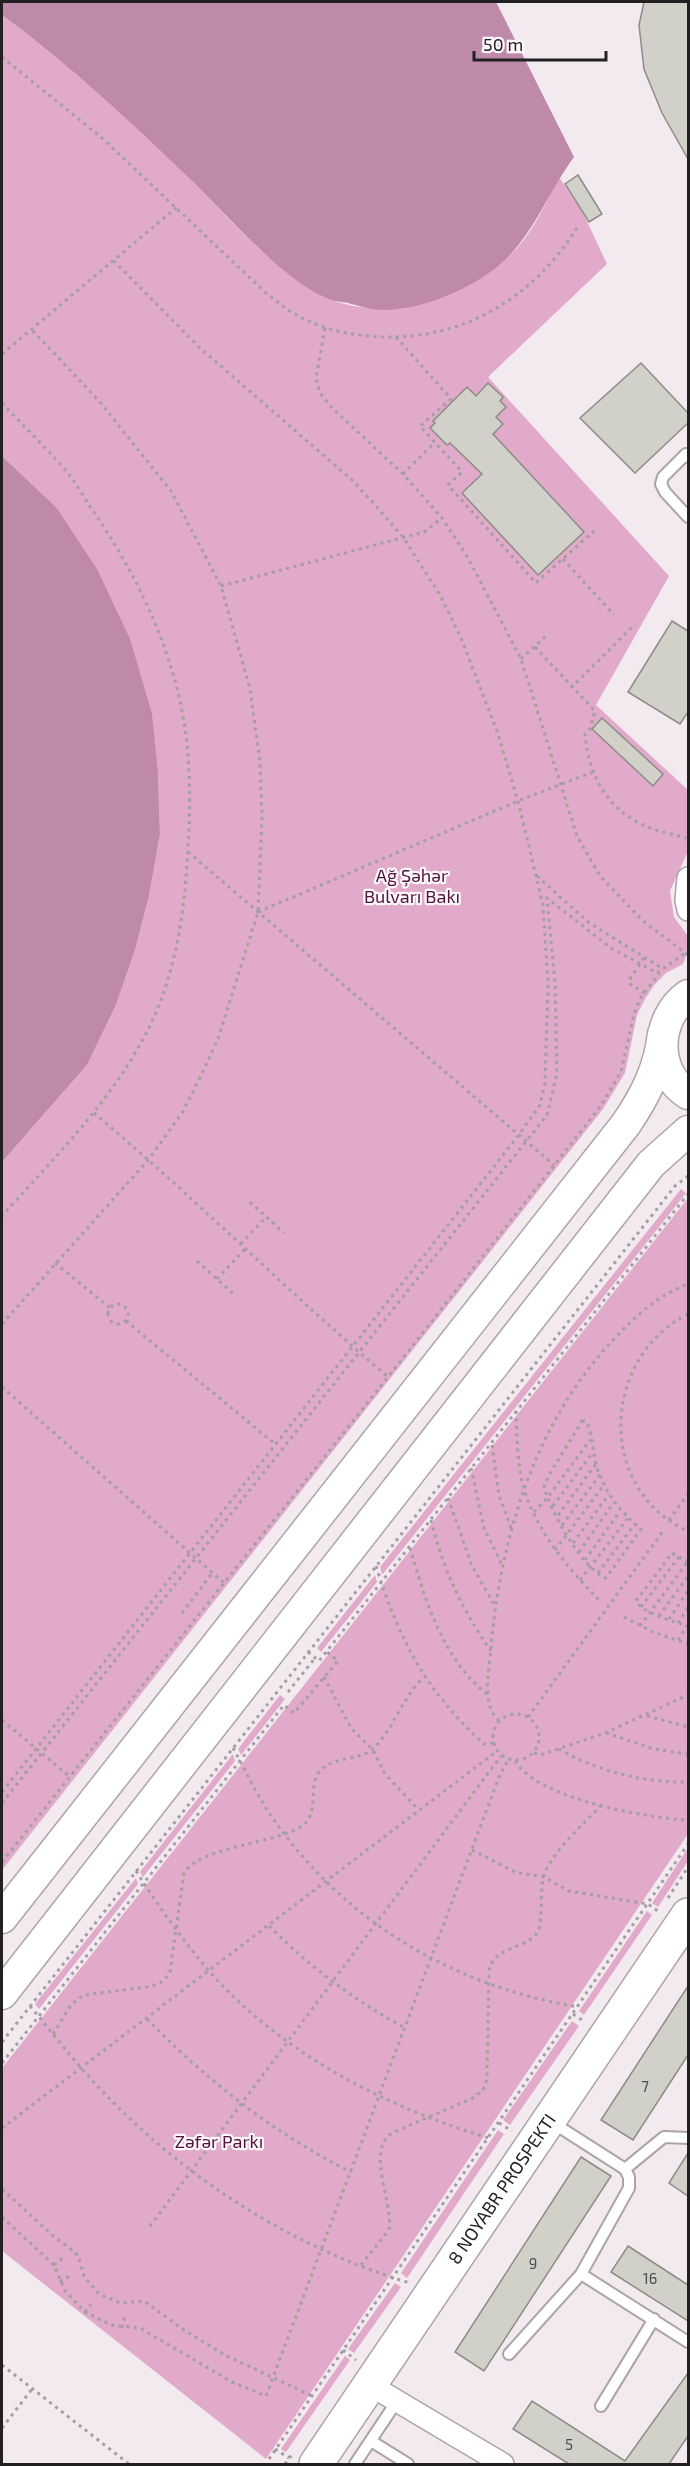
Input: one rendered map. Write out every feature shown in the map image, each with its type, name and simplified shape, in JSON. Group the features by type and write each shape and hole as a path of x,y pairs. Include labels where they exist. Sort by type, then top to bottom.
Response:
{"highway":[{"name":"8 NOYABR PROSPEKTI","path":"302,2462 375,2382 548,2120 674,1913"}],"main road":[{"path":"2,1918 626,1124 643,1099 653,1077 661,1054 663,1034 669,1016 681,1000 688,995"},
{"path":"663,1034 663,1055 669,1074 682,1091 688,1094"},
{"path":"2,1994 651,1164 688,1131"}],"street":[{"path":"688,878 686,900 688,910"},
{"path":"375,2382 503,2464"}],"lane":[{"path":"688,457 686,454 663,477 661,484 665,492 688,517"},
{"path":"509,2354 581,2274 629,2188 629,2177 625,2169 548,2120"},
{"path":"625,2169 656,2141 664,2137 688,2138"},
{"path":"581,2274 688,2342"},
{"path":"601,2406 654,2319"},
{"path":"364,2464 375,2382"},
{"path":"356,2464 368,2445"},
{"path":"368,2445 408,2464"}],"path":[{"path":"2,57 102,138 267,294 292,313 325,328 365,336 396,337 429,334 463,324 509,302 533,283 549,266 579,225"},
{"path":"2,354 177,207"},
{"path":"2,1791 518,1136 540,1105 545,1083 548,984 543,905 518,801 495,725 440,595 402,537 352,480 200,348 114,261"},
{"path":"2,1803 547,1115 557,1073 555,982 547,898 611,948 657,973 688,954 644,921 600,876 577,836 521,660 467,556 442,518 403,474 326,402 320,393 316,378 325,328"},
{"path":"2,1324 149,1160 182,1113 218,1039 258,912 262,816 260,762 250,689 221,586 171,491 100,402 31,330"},
{"path":"396,337 451,399 420,426 462,472 448,485 536,583 594,531"},
{"path":"2,403 67,472 117,546 147,605 175,677 187,743 190,800 183,914 173,963 159,1005 123,1073 94,1113 2,1216"},
{"path":"403,474 435,442"},
{"path":"221,586 424,532 442,518"},
{"path":"563,559 614,615"},
{"path":"571,688 635,624"},
{"path":"521,660 548,634"},
{"path":"535,647 595,711 590,729 585,734 593,772 607,796 626,815 646,826 686,838"},
{"path":"258,912 518,801 593,772"},
{"path":"188,851 554,1165"},
{"path":"535,875 588,922 663,969"},
{"path":"644,958 629,981 644,993"},
{"path":"2,1862 388,1377 613,1089 626,1058 634,1014 644,993 663,969"},
{"path":"94,1113 388,1377"},
{"path":"2,2042 675,1186 687,1177 688,1185"},
{"path":"308,1652 319,1661 327,1652 688,1194"},
{"path":"250,1202 284,1233"},
{"path":"241,1244 266,1217"},
{"path":"217,1279 246,1248"},
{"path":"197,1261 236,1296"},
{"path":"55,1263 110,1308"},
{"path":"499,1721 491,1714 488,1695 495,1606 511,1528 533,1464 581,1376 638,1314 670,1291 688,1284"},
{"path":"118,1304 125,1306 128,1315 126,1321 120,1324 110,1321 108,1314 110,1308 118,1304"},
{"path":"688,1314 663,1330 640,1358 625,1390 621,1408 621,1436 627,1462 644,1494 669,1520 688,1531"},
{"path":"126,1321 275,1444"},
{"path":"2,1387 224,1583"},
{"path":"516,1410 524,1490 555,1550 599,1600"},
{"path":"582,1421 588,1422 590,1440 600,1475 614,1503 641,1529 609,1576 604,1578 585,1560 567,1534 548,1497 545,1482 582,1421"},
{"path":"534,1512 548,1497 590,1440"},
{"path":"492,1443 500,1495 511,1528"},
{"path":"553,1506 593,1452"},
{"path":"557,1516 596,1464"},
{"path":"471,1468 484,1528 502,1564"},
{"path":"562,1525 600,1475"},
{"path":"555,1550 604,1485"},
{"path":"573,1543 609,1494"},
{"path":"669,1520 688,1494"},
{"path":"448,1498 472,1566 495,1606"},
{"path":"579,1552 614,1503"},
{"path":"585,1560 620,1510"},
{"path":"580,1580 628,1518"},
{"path":"431,1521 451,1584 472,1623 491,1651"},
{"path":"598,1573 635,1524"},
{"path":"528,1717 663,1531"},
{"path":"410,1547 423,1595 444,1639 473,1680 488,1695"},
{"path":"640,1626 650,1612 688,1561 672,1553 636,1599 637,1604 650,1612 688,1626 677,1641"},
{"path":"641,1607 679,1557"},
{"path":"376,1566 406,1646 424,1677 469,1730 484,1744 493,1743"},
{"path":"182,1613 213,1572"},
{"path":"659,1616 688,1576"},
{"path":"668,1620 688,1591"},
{"path":"678,1623 688,1608"},
{"path":"624,1617 640,1626 688,1644"},
{"path":"2,2063 284,1705 294,1713 338,1661 327,1652"},
{"path":"288,1692 315,1658"},
{"path":"324,1677 351,1728 373,1750 385,1774 419,1810"},
{"path":"53,2034 71,2005 83,1995 156,1986 164,1980 170,1972 184,1873 190,1866 226,1851 301,1826 310,1817 315,1782 319,1772 328,1765 373,1750 424,1677"},
{"path":"534,1753 540,1755 605,1733 688,1697"},
{"path":"513,1714 528,1717 538,1729 538,1746 534,1753 515,1761 501,1756 493,1743 495,1728 499,1721 513,1714"},
{"path":"646,1716 688,1727"},
{"path":"2,1720 69,1776"},
{"path":"605,1733 654,1749 688,1754"},
{"path":"233,1748 284,1833 327,1881 375,1924 431,1959 489,1985 545,2001 578,2007"},
{"path":"559,1749 574,1758 609,1771 659,1780 688,1782"},
{"path":"2,2128 497,1751"},
{"path":"150,2226 501,1756"},
{"path":"2,2217 54,2265 60,2282 74,2303 85,2312 97,2320 123,2328 140,2328 232,2382 266,2396 471,1850 508,1760"},
{"path":"515,1761 521,1771 541,1782 600,1806 643,1815 688,1820"},
{"path":"361,2265 389,2230 380,2155 382,2142 392,2133 473,2098 483,2090 487,2079 490,1967 495,1957 530,1940 539,1930 544,1876 558,1852 600,1806"},
{"path":"269,2459 688,1844"},
{"path":"471,1850 515,1872 544,1876 569,1891 648,1904 674,1913"},
{"path":"136,1871 176,1930 210,1971 248,2008 288,2041 333,2071 379,2097 428,2118 489,2138"},
{"path":"269,1926 332,1982 368,2007 405,2028"},
{"path":"30,2006 82,2068 134,2122 191,2170 255,2213 322,2249 410,2283"},
{"path":"573,2014 585,2022"},
{"path":"147,2019 190,2062 240,2104 297,2143 351,2172"},
{"path":"499,2123 512,2131"},
{"path":"2,2188 51,2234 78,2254 84,2276 99,2294 120,2303 144,2301 184,2330 225,2355 312,2396"},
{"path":"54,2265 64,2257"},
{"path":"60,2282 71,2276"},
{"path":"85,2312 91,2304"},
{"path":"123,2328 125,2316"},
{"path":"343,2350 375,2382"},
{"path":"2,2365 129,2464"},
{"path":"2,2428 32,2389"},
{"path":"275,2449 302,2462"}],"green space":[{"name":"Ağ Şəhər Bulvarı Bakı","path":"2,15 75,73 122,115 275,263 321,296 349,305 373,308 422,303 468,285 508,257 524,240 559,177 584,215 607,264 488,377 669,576 596,705 688,790 688,851 670,891 674,917 688,936 688,951 683,964 666,973 645,999 637,1015 625,1073 603,1109 2,1870 2,1162 87,1065 116,1005 135,950 149,896 160,834 158,774 56,507 2,456"},
{"path":"681,1189 686,1193 382,1575 380,1567"},
{"name":"Zəfər Parkı","path":"688,1198 688,1834 266,2459 2,2251 2,2068"},
{"path":"375,1575 377,1582 321,1652 317,1648"},
{"path":"280,1695 285,1699 241,1755 238,1749"},
{"path":"233,1754 235,1761 143,1877 140,1872"},
{"path":"688,1848 688,1861 658,1907 652,1903"},
{"path":"136,1878 138,1884 39,2009 35,2004"},
{"path":"647,1911 652,1915 584,2015 579,2011"},
{"path":"572,2021 579,2026 510,2125 503,2120"},
{"path":"498,2130 504,2134 407,2278 401,2273"},
{"path":"395,2283 401,2287 354,2353 348,2349"},
{"path":"345,2356 350,2360 286,2452 281,2449"}],"shaded area":[{"path":"2,2 496,2 574,157 520,244 498,266 469,286 434,301 399,309 374,309 331,300 309,289 274,262 124,116 52,54 2,15"},
{"path":"2,456 56,507 97,569 130,639 152,714 158,774 160,834 149,896 135,950 116,1005 87,1065 2,1162"}],"building":[{"path":"644,2 688,2 688,159 662,113 644,69 639,25"},
{"path":"578,175 602,214 589,222 565,184"},
{"path":"641,363 688,413 688,423 635,473 580,418"},
{"path":"488,383 503,397 500,401 506,407 496,417 503,424 493,434 584,532 538,575 462,493 482,474 450,443 447,445 430,428 435,423 433,421 467,387 476,396"},
{"path":"672,621 688,631 688,712 680,724 628,692"},
{"path":"602,718 663,774 653,786 592,729"},
{"path":"688,1986 688,2055 633,2140 601,2120"},
{"path":"688,2153 688,2196 669,2183"},
{"path":"581,2157 611,2176 484,2371 455,2352"},
{"path":"628,2246 688,2285 688,2321 611,2272"},
{"path":"688,2373 688,2436 669,2464 569,2464 513,2429 532,2401 625,2461"}]}
